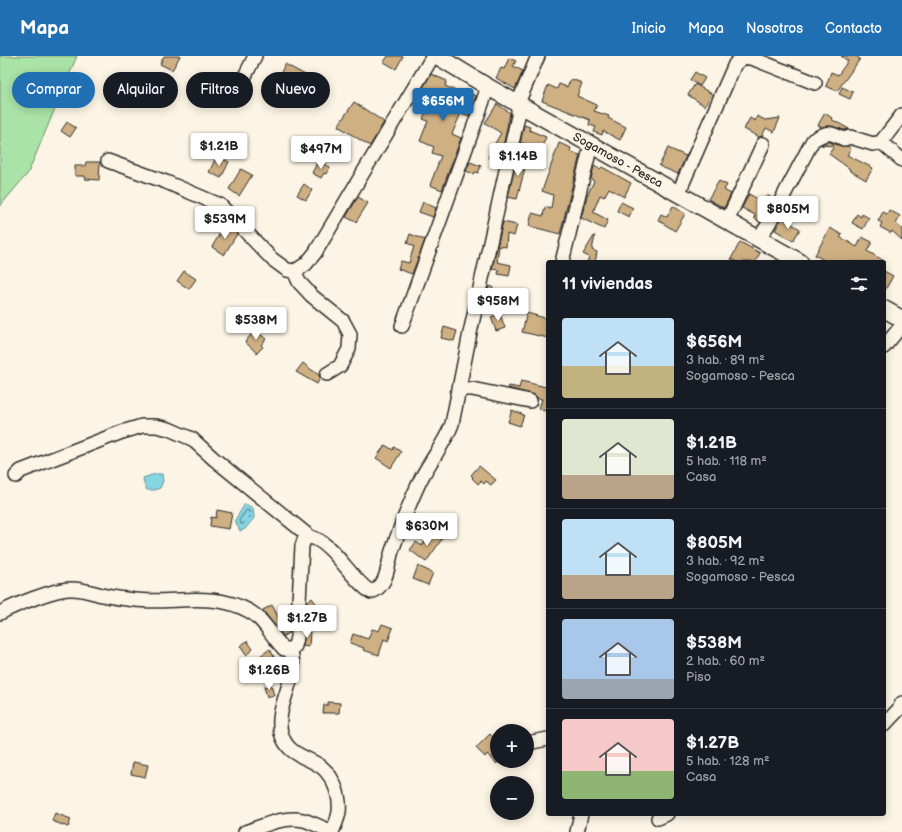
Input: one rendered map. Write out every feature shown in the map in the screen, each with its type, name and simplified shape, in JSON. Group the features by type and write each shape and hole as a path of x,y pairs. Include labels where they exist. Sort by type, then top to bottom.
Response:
{"main road":[{"name":"Sogamoso - Pesca","path":"437,56 488,87 796,260"},
{"path":"886,310 902,319"}],"street":[{"path":"247,72 255,56"},
{"path":"108,161 166,182 220,205 272,259 287,270 294,271 306,264 315,253 433,56"},
{"path":"16,476 22,470 122,432 142,426 156,426 169,429 192,439 310,538 314,538 326,548 366,589 371,592 376,590 386,576 391,555 412,497 423,475 448,437 452,424 457,394 518,116 518,103 538,56"},
{"path":"678,194 735,64 744,58 754,58 815,83"},
{"path":"402,326 488,87"},
{"path":"758,239 768,225 813,140 827,132 844,139 850,137 873,144 881,142 902,115"},
{"path":"881,142 902,160"},
{"path":"727,221 763,144"},
{"path":"562,260 591,145"},
{"path":"294,271 299,282 312,296 343,321 350,334 349,349 340,366 327,374"},
{"path":"886,345 902,325"},
{"path":"457,394 464,389 472,389 530,401"},
{"path":"0,613 68,588 137,600 206,599 220,601 249,610 262,622 284,649 290,649 295,646 297,637 302,542 310,538"},
{"path":"245,832 276,821 292,819 303,820 332,832 339,813 339,801 330,777 317,764 302,758 290,748 281,732 280,719 291,681 292,655 290,649"},
{"path":"886,723 899,709 902,703"},
{"path":"534,742 546,739"},
{"path":"577,832 581,816"}],"green space":[{"path":"0,56 77,56 70,72 12,72 12,108 55,108 28,173 0,206"}],"water":[{"path":"155,474 162,474 163,481 160,488 147,490 143,478"},
{"path":"245,504 253,508 254,518 245,529 240,531 235,520"}],"building":[{"path":"164,56 180,56 172,70 160,64"},
{"path":"388,56 403,56 396,69 384,62"},
{"path":"841,56 856,56 860,59 837,91 826,86 831,72 838,75 848,61"},
{"path":"509,58 516,61 513,66 523,71 515,89 496,78 501,68 504,69"},
{"path":"285,64 300,72 281,72"},
{"path":"695,72 705,78 700,86 690,80"},
{"path":"431,74 447,81 445,86 468,96 469,93 476,96 469,116 461,113 452,134 461,138 442,190 430,185 441,156 432,153 434,147 420,141 428,121 423,119 426,111 414,103"},
{"path":"571,79 582,83 577,96 597,105 594,111 609,116 608,118 626,127 620,140 603,131 602,135 594,132 596,127 589,125 590,120 542,101 548,85 557,89 559,84 567,87"},
{"path":"695,84 712,94 705,106 688,95"},
{"path":"842,87 853,92 850,99 839,94"},
{"path":"354,102 384,122 370,146 338,126"},
{"path":"497,104 510,113 500,161 488,158 501,133 485,123"},
{"path":"825,113 832,118 831,119 849,129 844,130 832,126 821,127 818,125"},
{"path":"757,116 765,120 780,118 774,132 766,128 762,136 759,137 744,129 750,118 755,121"},
{"path":"67,122 76,128 70,137 61,131"},
{"path":"524,125 530,127 529,130 546,137 540,151 522,143 518,155"},
{"path":"829,142 841,146 848,146 851,149 847,155 873,168 866,180 849,170 850,169 829,154 834,146 821,145"},
{"path":"559,143 571,148 570,152 580,155 560,234 529,226 532,213 543,216 545,207 551,209 553,195 542,191"},
{"path":"668,148 686,156 678,174 659,166"},
{"path":"518,155 527,160 517,199 508,197"},
{"path":"217,156 229,162 221,178 209,172"},
{"path":"318,161 330,167 326,174 324,173 321,178 312,173"},
{"path":"86,162 100,162 99,180 85,179 85,176 75,176 75,166 85,166"},
{"path":"470,162 481,166 478,173 475,172 474,174 466,171"},
{"path":"594,166 600,169 602,167 631,183 624,197 609,188 604,197 600,195 593,212 608,220 604,229 581,218 587,196 594,181 591,179"},
{"path":"241,169 252,175 239,196 229,189"},
{"path":"719,181 727,185 724,190 731,194 724,208 708,199"},
{"path":"304,184 312,190 306,200 297,195"},
{"path":"749,194 763,202 767,195 773,199 760,222 754,218 755,215 742,208"},
{"path":"358,197 368,203 356,222 346,217"},
{"path":"423,202 436,208 433,217 419,212"},
{"path":"621,202 633,208 629,217 617,211"},
{"path":"673,206 685,214 675,231 658,220 661,214 667,217"},
{"path":"889,210 900,216 896,224 902,229 902,240 892,231 891,233 880,227 882,223 878,221 883,212 887,214"},
{"path":"857,214 861,217 862,214 869,218 863,229 852,223"},
{"path":"782,218 800,229 793,241 775,230"},
{"path":"503,222 517,225 514,236 507,234 506,247 499,246 497,262 511,265 509,276 498,274 499,270 492,269"},
{"path":"226,223 237,234 224,255 212,247"},
{"path":"830,228 842,235 840,237 857,247 862,237 872,242 867,251 883,260 824,260 815,255"},
{"path":"410,234 425,240 412,274 398,269 401,261 409,263 414,246 407,243"},
{"path":"595,236 592,250 597,252 595,260 588,260 589,257 583,254"},
{"path":"740,242 760,253 756,260 731,259"},
{"path":"184,271 196,279 189,289 177,281"},
{"path":"886,272 893,276 886,288"},
{"path":"489,286 493,287 492,291 501,292 517,298 514,304 496,299 496,301 486,299"},
{"path":"527,313 546,318 546,338 522,332"},
{"path":"500,314 505,328 496,331 491,317"},
{"path":"444,327 457,331 454,341 441,338"},
{"path":"255,330 266,339 261,345 263,347 257,353 245,342"},
{"path":"303,363 319,375 320,378 317,384 296,372"},
{"path":"521,381 546,387 546,411 539,409 542,399 537,398 535,395 508,388 509,386 519,388"},
{"path":"512,410 524,415 520,426 508,422"},
{"path":"385,445 393,450 394,447 401,452 391,468 376,458"},
{"path":"479,466 496,480 491,485 486,481 484,484 481,481 478,484 472,478 473,477 471,475"},
{"path":"217,510 232,513 229,529 210,526 211,517 216,518"},
{"path":"432,531 442,539 426,562 410,550 416,542 422,546"},
{"path":"418,566 433,573 428,585 413,579"},
{"path":"312,598 321,610 308,620 306,612 310,609 307,602"},
{"path":"272,605 283,626 287,624 289,633 283,636 263,610"},
{"path":"382,624 393,628 388,641 384,639 379,655 363,650 364,648 350,643 353,634 368,639 372,629 379,631"},
{"path":"305,632 310,632 309,647 303,646"},
{"path":"247,641 253,649 246,655 240,646"},
{"path":"270,649 274,657 265,664 260,656"},
{"path":"271,667 276,676 267,682 261,674"},
{"path":"271,685 274,695 267,697 264,687"},
{"path":"328,702 340,703 339,713 323,713 324,705 328,705"},
{"path":"490,734 490,757 487,754 485,757 476,748"},
{"path":"133,762 148,765 145,777 131,774"},
{"path":"55,813 71,819 68,827 52,821"}]}
